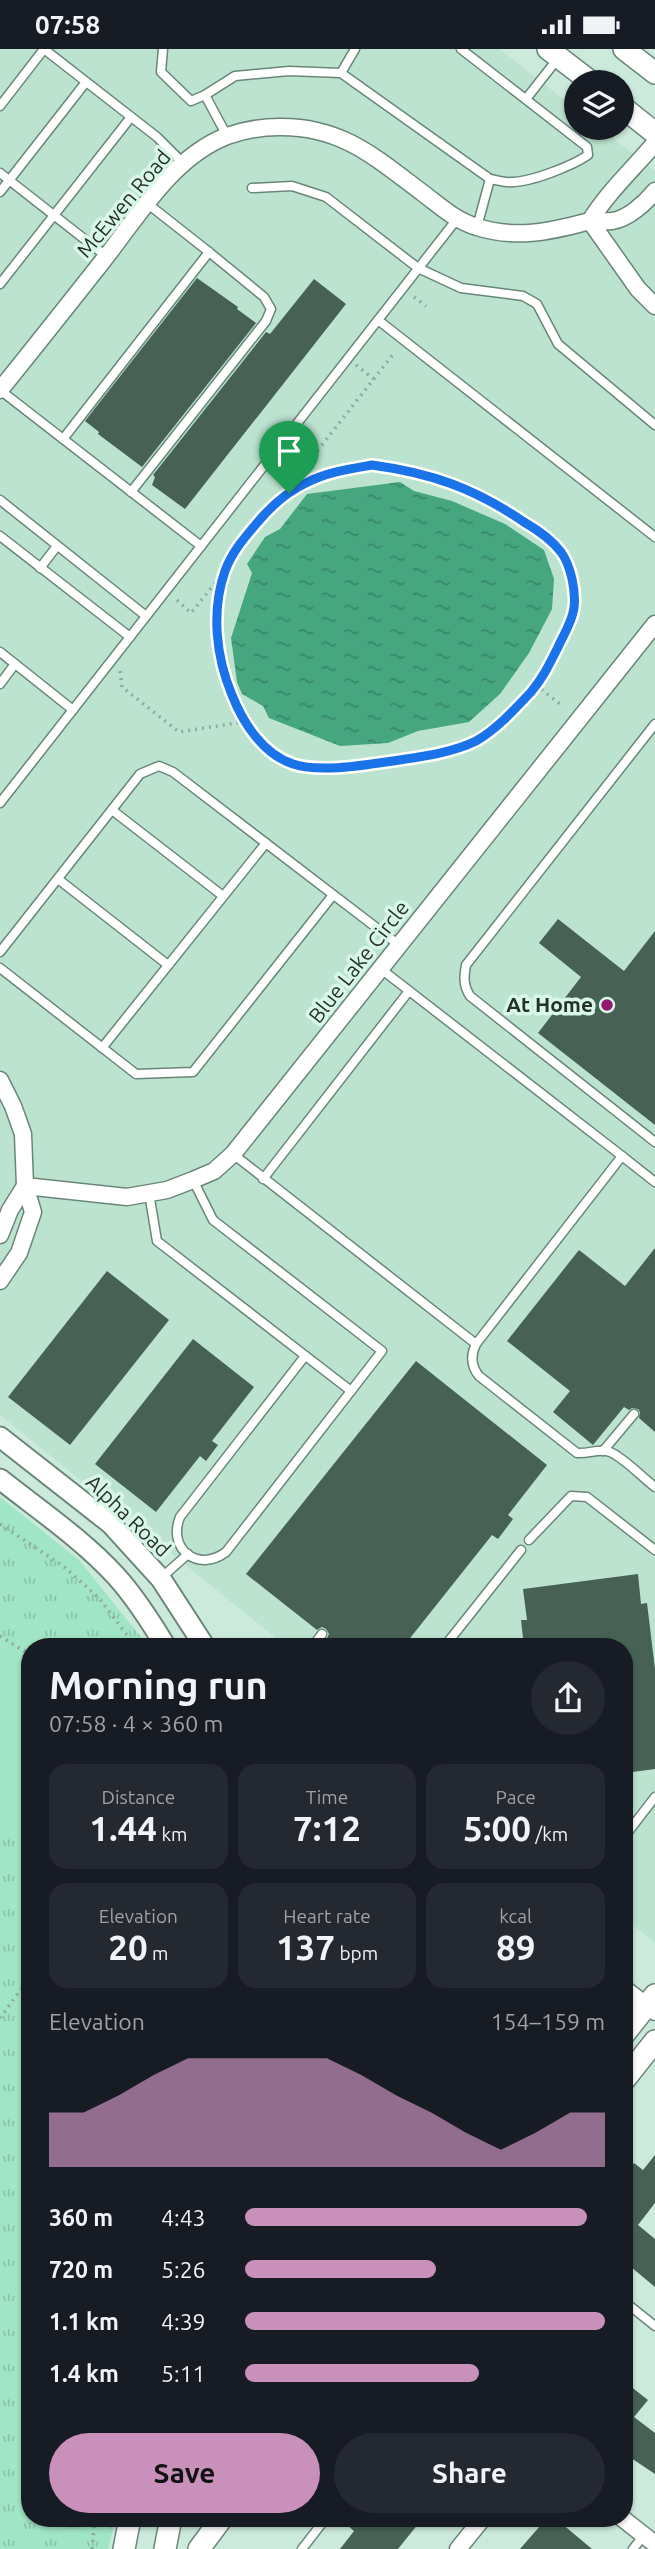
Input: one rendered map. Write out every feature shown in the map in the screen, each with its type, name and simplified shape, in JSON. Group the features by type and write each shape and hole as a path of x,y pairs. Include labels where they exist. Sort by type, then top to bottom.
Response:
{"main road":[{"path":"624,49 655,73"},
{"path":"554,53 576,70"},
{"path":"634,116 655,133"},
{"path":"633,2023 652,2004"},
{"path":"633,2070 653,2048"},
{"path":"124,2549 128,2527"},
{"path":"165,2549 170,2527"},
{"path":"199,2549 215,2527"}],"street":[{"name":"McEwen Road","path":"0,390 148,204 184,164 203,149 227,136 261,127 304,127 336,135 368,152 457,219 477,227 520,233 554,231 590,221 614,221 634,211 655,191"},
{"path":"655,143 602,201 590,221 638,289 655,306"},
{"name":"Blue Lake Circle","path":"25,1187 127,1197 193,1180 214,1171 233,1154 655,624"},
{"path":"0,1080 23,1134 25,1187 33,1212 19,1253 0,1281"},
{"path":"0,1235 10,1210 25,1187"},
{"name":"Alpha Road","path":"0,1437 111,1524 161,1579 199,1638"},
{"path":"0,1479 84,1546 116,1576 160,1638"},
{"path":"633,1993 652,2004"},
{"path":"633,2035 653,2048"},
{"path":"458,2549 476,2527"},
{"path":"633,2527 649,2540"}],"lane":[{"path":"0,106 44,49 157,137 184,164"},
{"path":"163,49 161,72 191,101 236,76 289,71 341,73 489,179 513,183 539,176 588,155 587,147 461,49"},
{"path":"341,73 355,49"},
{"path":"526,99 554,53"},
{"path":"0,192 86,82"},
{"path":"205,95 227,136"},
{"path":"0,284 131,117"},
{"path":"0,173 106,257"},
{"path":"477,227 489,179"},
{"path":"252,188 292,186 326,197 418,268 461,288 523,296 537,304 558,344 655,425"},
{"path":"131,492 266,321 271,309 264,297 148,204"},
{"path":"0,803 457,219"},
{"path":"63,439 209,253"},
{"path":"377,320 655,537"},
{"path":"0,390 201,546"},
{"path":"0,500 146,616"},
{"path":"0,536 130,637"},
{"path":"40,568 57,546"},
{"path":"0,652 73,710"},
{"path":"0,684 15,664"},
{"path":"655,724 466,965 464,979 465,989 470,996 655,1142"},
{"path":"0,953 140,774 159,767 173,772 399,945"},
{"path":"112,810 223,896"},
{"path":"102,1048 265,843"},
{"path":"58,879 168,965"},
{"path":"0,968 136,1074 192,1072 333,895"},
{"path":"381,969 655,1182"},
{"path":"263,1179 409,991"},
{"path":"233,1154 476,1344"},
{"path":"622,1156 476,1344 471,1357 479,1376 577,1453 611,1452 655,1487"},
{"path":"193,1180 213,1220 382,1351 226,1552 209,1560 188,1555 176,1535 180,1517 305,1356"},
{"path":"149,1193 157,1241 351,1391"},
{"path":"603,1451 634,1414"},
{"path":"529,1540 571,1496 587,1497 655,1550"},
{"path":"451,1638 521,1550"},
{"path":"161,1579 188,1555"},
{"path":"633,1826 655,1797"},
{"path":"633,2308 655,2326"},
{"path":"302,2549 319,2527"},
{"path":"633,2549 649,2540"}],"path":[{"path":"414,297 426,306"},
{"path":"289,493 296,478 395,352"},
{"path":"348,359 374,379"},
{"path":"177,600 191,613 225,571 236,549 252,529 267,511 289,493 307,482 336,471 372,465 401,469 472,490 535,529 560,551 569,571 574,607 569,624 537,685 473,743 423,756 369,764 326,767 294,764 269,750 243,722 230,690 218,644 217,624 225,571"},
{"path":"120,671 122,687 179,732 243,722"},
{"path":"537,685 561,705"},
{"path":"0,1524 63,1566 99,1598 129,1638"},
{"path":"0,1636 21,1649"},
{"path":"0,2018 21,1989"},
{"path":"92,2549 94,2527"}],"shaded area":[{"path":"0,49 499,49 564,100 564,140 615,140 655,171 655,1943 633,1925 633,1638 276,1638 0,1415"}],"green space":[{"path":"0,1497 79,1560 142,1638 21,1638 21,2527 114,2527 108,2549 0,2549"},
{"path":"0,1640 21,1655 21,1803 0,1830"}],"water":[{"path":"400,482 414,491 452,501 505,524 544,550 554,579 552,609 529,653 500,694 469,722 418,731 388,743 340,746 269,718 263,706 242,694 237,682 231,638 252,573 247,564 265,537 280,529 307,494"}],"building":[{"path":"197,278 256,323 142,467 85,421"},
{"path":"314,279 346,304 185,509 152,485 155,477 153,475 266,332 270,334"},
{"name":"At Home","path":"558,919 624,971 655,931 655,1125 538,1033 581,977 539,943"},
{"path":"655,1248 655,1432 639,1418 638,1409 629,1410 624,1407 593,1445 553,1412 570,1391 507,1341 579,1250 625,1286"},
{"path":"107,1271 169,1320 70,1445 8,1397"},
{"path":"193,1339 254,1387 212,1441 218,1445 206,1461 200,1456 156,1512 95,1464"},
{"path":"416,1361 547,1465 508,1515 513,1519 498,1539 492,1535 410,1638 327,1638 329,1634 326,1629 322,1627 317,1630 246,1574"},
{"path":"638,1574 641,1604 647,1603 655,1669 655,1769 633,1772 633,1638 523,1638 521,1620 527,1620 523,1589"},
{"path":"655,2155 655,2203 638,2225 655,2239 655,2287 633,2269 633,2164 643,2170"},
{"path":"633,2388 648,2400 634,2417 655,2433 655,2474 633,2459"},
{"path":"349,2527 416,2527 398,2549 340,2549 354,2531"},
{"path":"539,2527 566,2527 592,2549 520,2549"}],"place":[{"name":"At Home","path":"607,1005"}],"route":[{"path":"372,465 401,469 472,490 535,529 560,551 569,571 574,607 569,624 537,685 486,734 473,743 462,746 423,756 346,767 294,764 276,755 262,744 243,722 237,710 222,666 217,624 225,571 236,549 267,511 289,493 307,482 336,471 372,465"}]}
